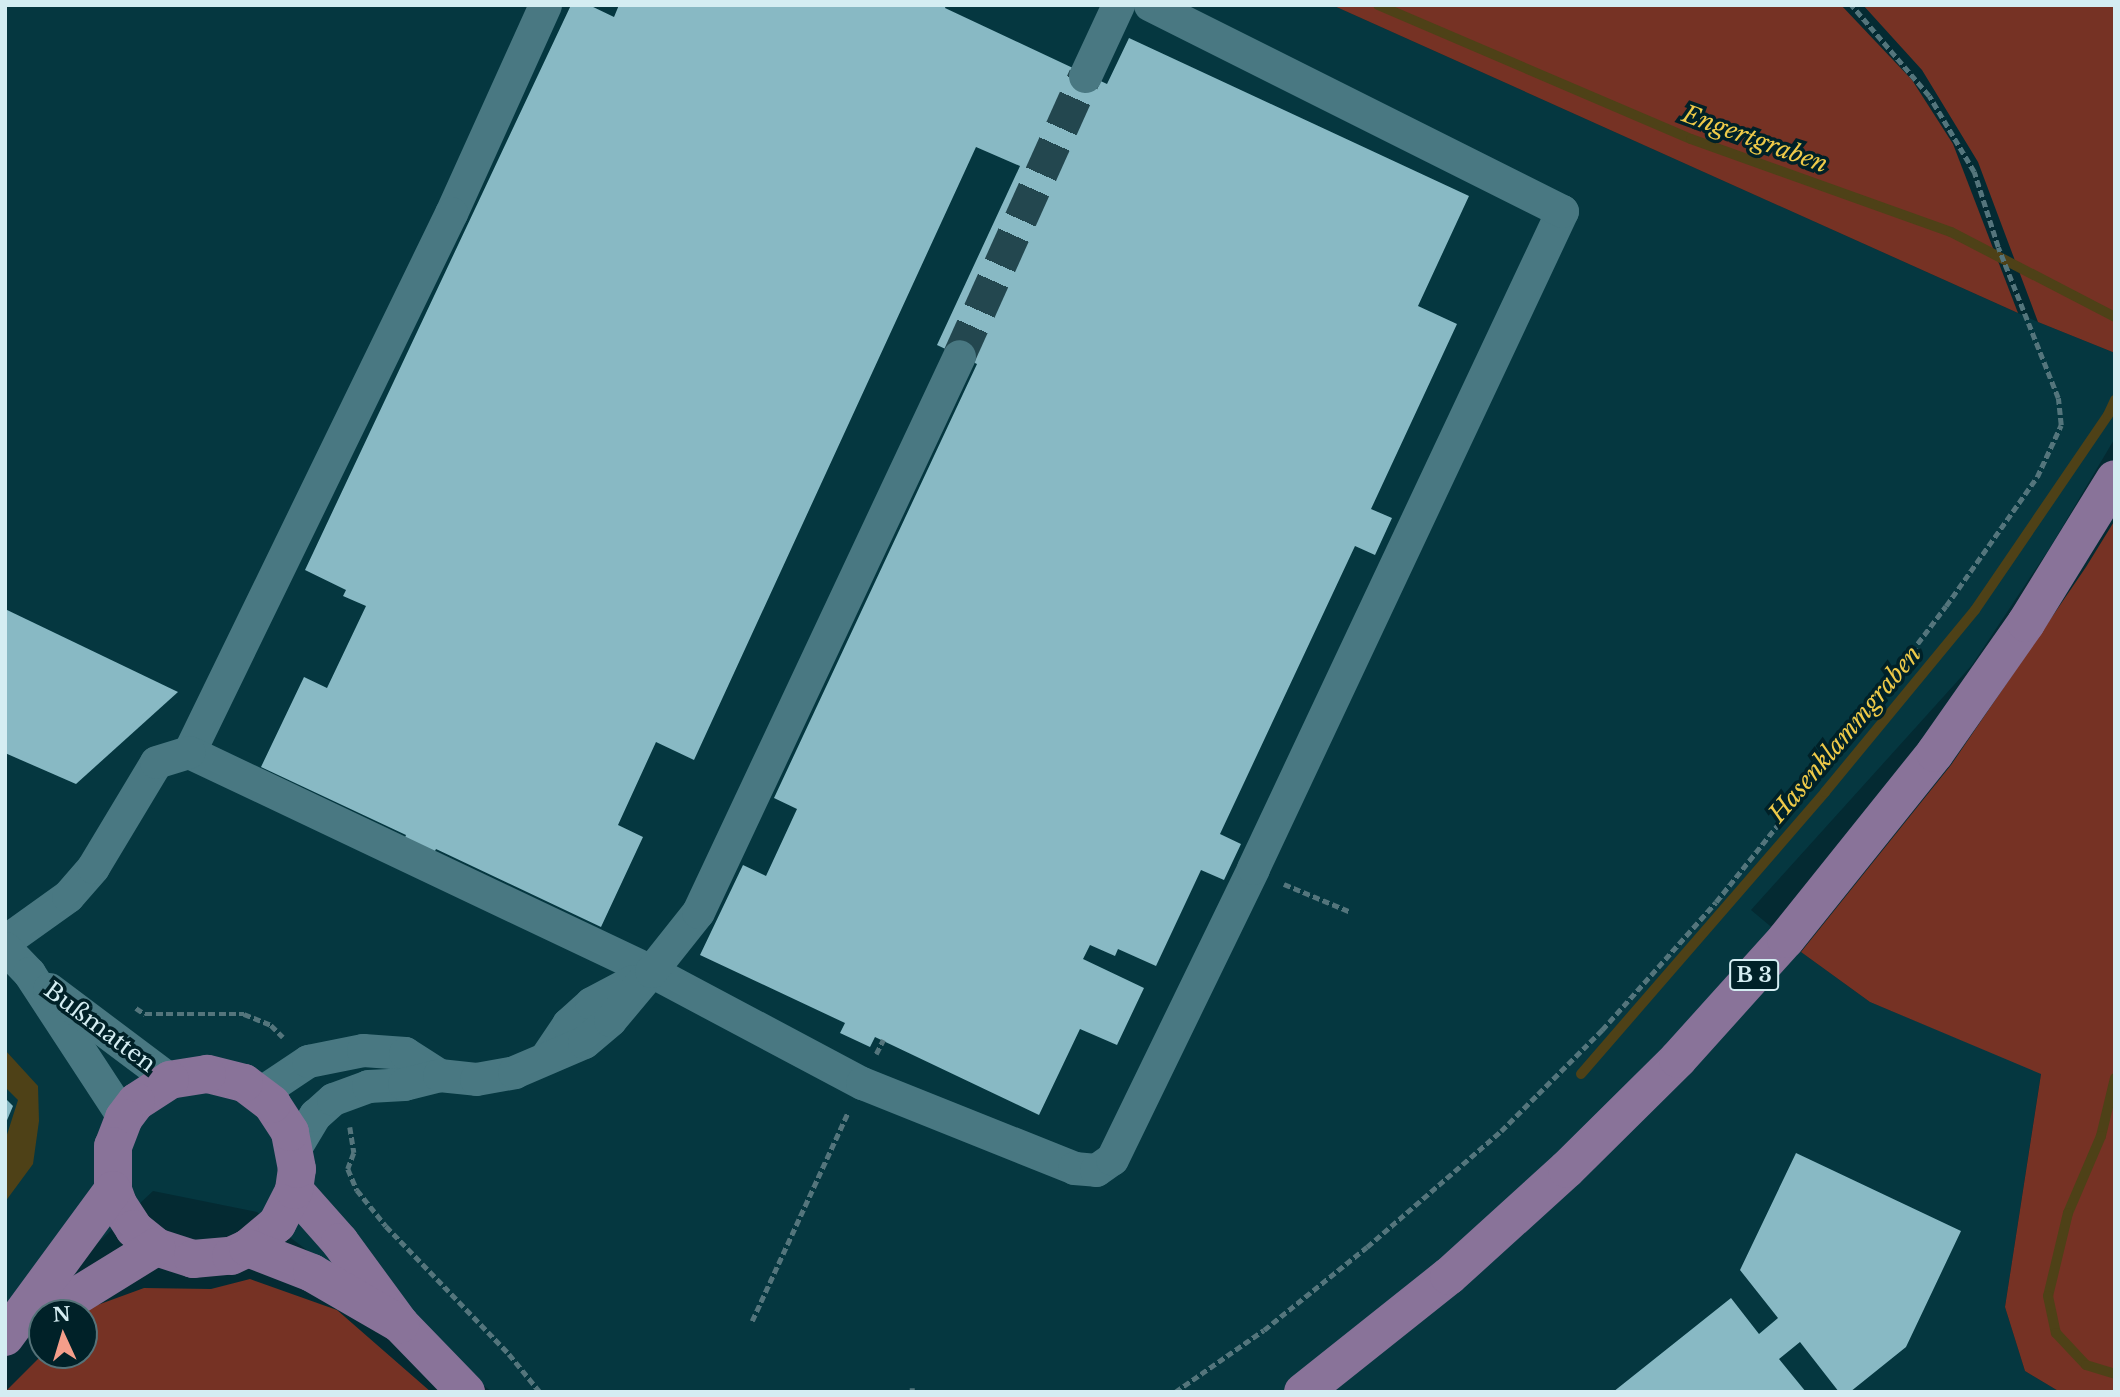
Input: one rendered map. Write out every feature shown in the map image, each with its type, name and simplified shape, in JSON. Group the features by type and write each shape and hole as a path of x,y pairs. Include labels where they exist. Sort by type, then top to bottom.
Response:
{"main road":[{"name":"B 3","path":"1303,1392 1439,1284 1567,1169 1678,1059 1768,959 1887,816 1935,753 2026,623 2115,479"},
{"path":"208,1074 244,1083 260,1093 282,1117 295,1148 294,1190 277,1224 248,1248 231,1256 193,1259 156,1247 134,1229 113,1190 113,1146 124,1118 136,1102 170,1080 208,1074"},
{"path":"5,1339 113,1190"},
{"path":"294,1190 340,1242 400,1324 466,1392"},
{"path":"72,1299 156,1247"},
{"path":"248,1248 312,1273 400,1324"},
{"path":"5,1339 28,1326"}],"street":[{"path":"189,752 445,225 545,5"},
{"path":"1085,76 1118,5"},
{"path":"5,941 68,896 93,867 156,762 189,752 651,971 875,1088 1074,1168 1096,1170 1112,1158 1253,868 1562,211 1150,5"},
{"path":"295,1148 315,1115 333,1098 368,1086 404,1084 439,1074 476,1079 514,1072 546,1057 568,1024 592,1003 651,971 698,912 959,356"},
{"name":"Bußmatten","path":"5,948 29,973 170,1080"},
{"name":"Bußmatten","path":"29,973 124,1118"},
{"path":"260,1093 308,1061 363,1050 405,1053 439,1074"}],"path":[{"path":"1175,1392 1264,1330 1501,1131 1602,1030 1716,901 1871,706 2037,477 2061,425 2058,398 1998,247 1974,172 1929,96 1851,5"},
{"path":"1272,879 1351,912"},
{"path":"752,1321 853,1102"}],"shaded area":[{"path":"5,5 1332,5 2038,322 2115,353 2115,438 2051,546 1972,665 1751,910 1801,952 1870,1002 2041,1073 2005,1307 2025,1371 2060,1392 492,1392 257,1212 153,1191 38,1299 28,1299 28,1308 5,1330"},
{"path":"1332,5 1841,5 1912,80 1953,144 2018,313"},
{"path":"1863,5 2115,5 2115,353 2038,322 1978,162 1922,70"},
{"path":"2115,520 2115,1392 2060,1392 2025,1371 2005,1307 2041,1074 1870,1002 1801,952 1951,765"},
{"path":"5,1050 38,1086 39,1121 33,1164 5,1202 5,1141 18,1100 5,1087"},
{"path":"250,1279 337,1310 431,1392 5,1392 28,1369 98,1369 98,1305 144,1288 211,1289"}],"building":[{"path":"571,5 589,5 614,17 619,5 946,5 945,8 1107,84 1129,38 1469,196 1418,306 1457,324 1371,509 1392,518 1375,555 1355,546 1220,834 1241,844 1224,880 1201,870 1156,966 1118,949 1115,956 1090,945 1083,959 1144,988 1117,1045 1080,1029 1039,1115 875,1037 870,1047 840,1033 845,1023 700,955 743,865 766,876 797,809 774,798 977,364 937,345 1020,166 976,147 694,760 656,742 618,825 643,837 601,927 436,849 431,859 402,845 406,835 261,767 304,677 327,688 366,606 343,596 346,590 305,570"},
{"path":"5,609 178,692 76,784 5,753"},
{"path":"5,1098 13,1106 5,1125"},
{"path":"1796,1153 1961,1231 1906,1347 1850,1392 1839,1392 1800,1342 1779,1359 1806,1392 1613,1392 1731,1298 1759,1334 1778,1318 1740,1270"}],"waterway":[{"name":"Engertgraben","path":"1378,5 1691,139 1951,232 2115,317"},
{"name":"Hasenklammgraben","path":"1581,1074 1825,792 1975,610 2108,415 2115,400"},
{"path":"2115,1078 2101,1136 2068,1213 2048,1296 2056,1333 2086,1365 2115,1374"}],"tunnel":[{"path":"959,356 1085,76"}]}
